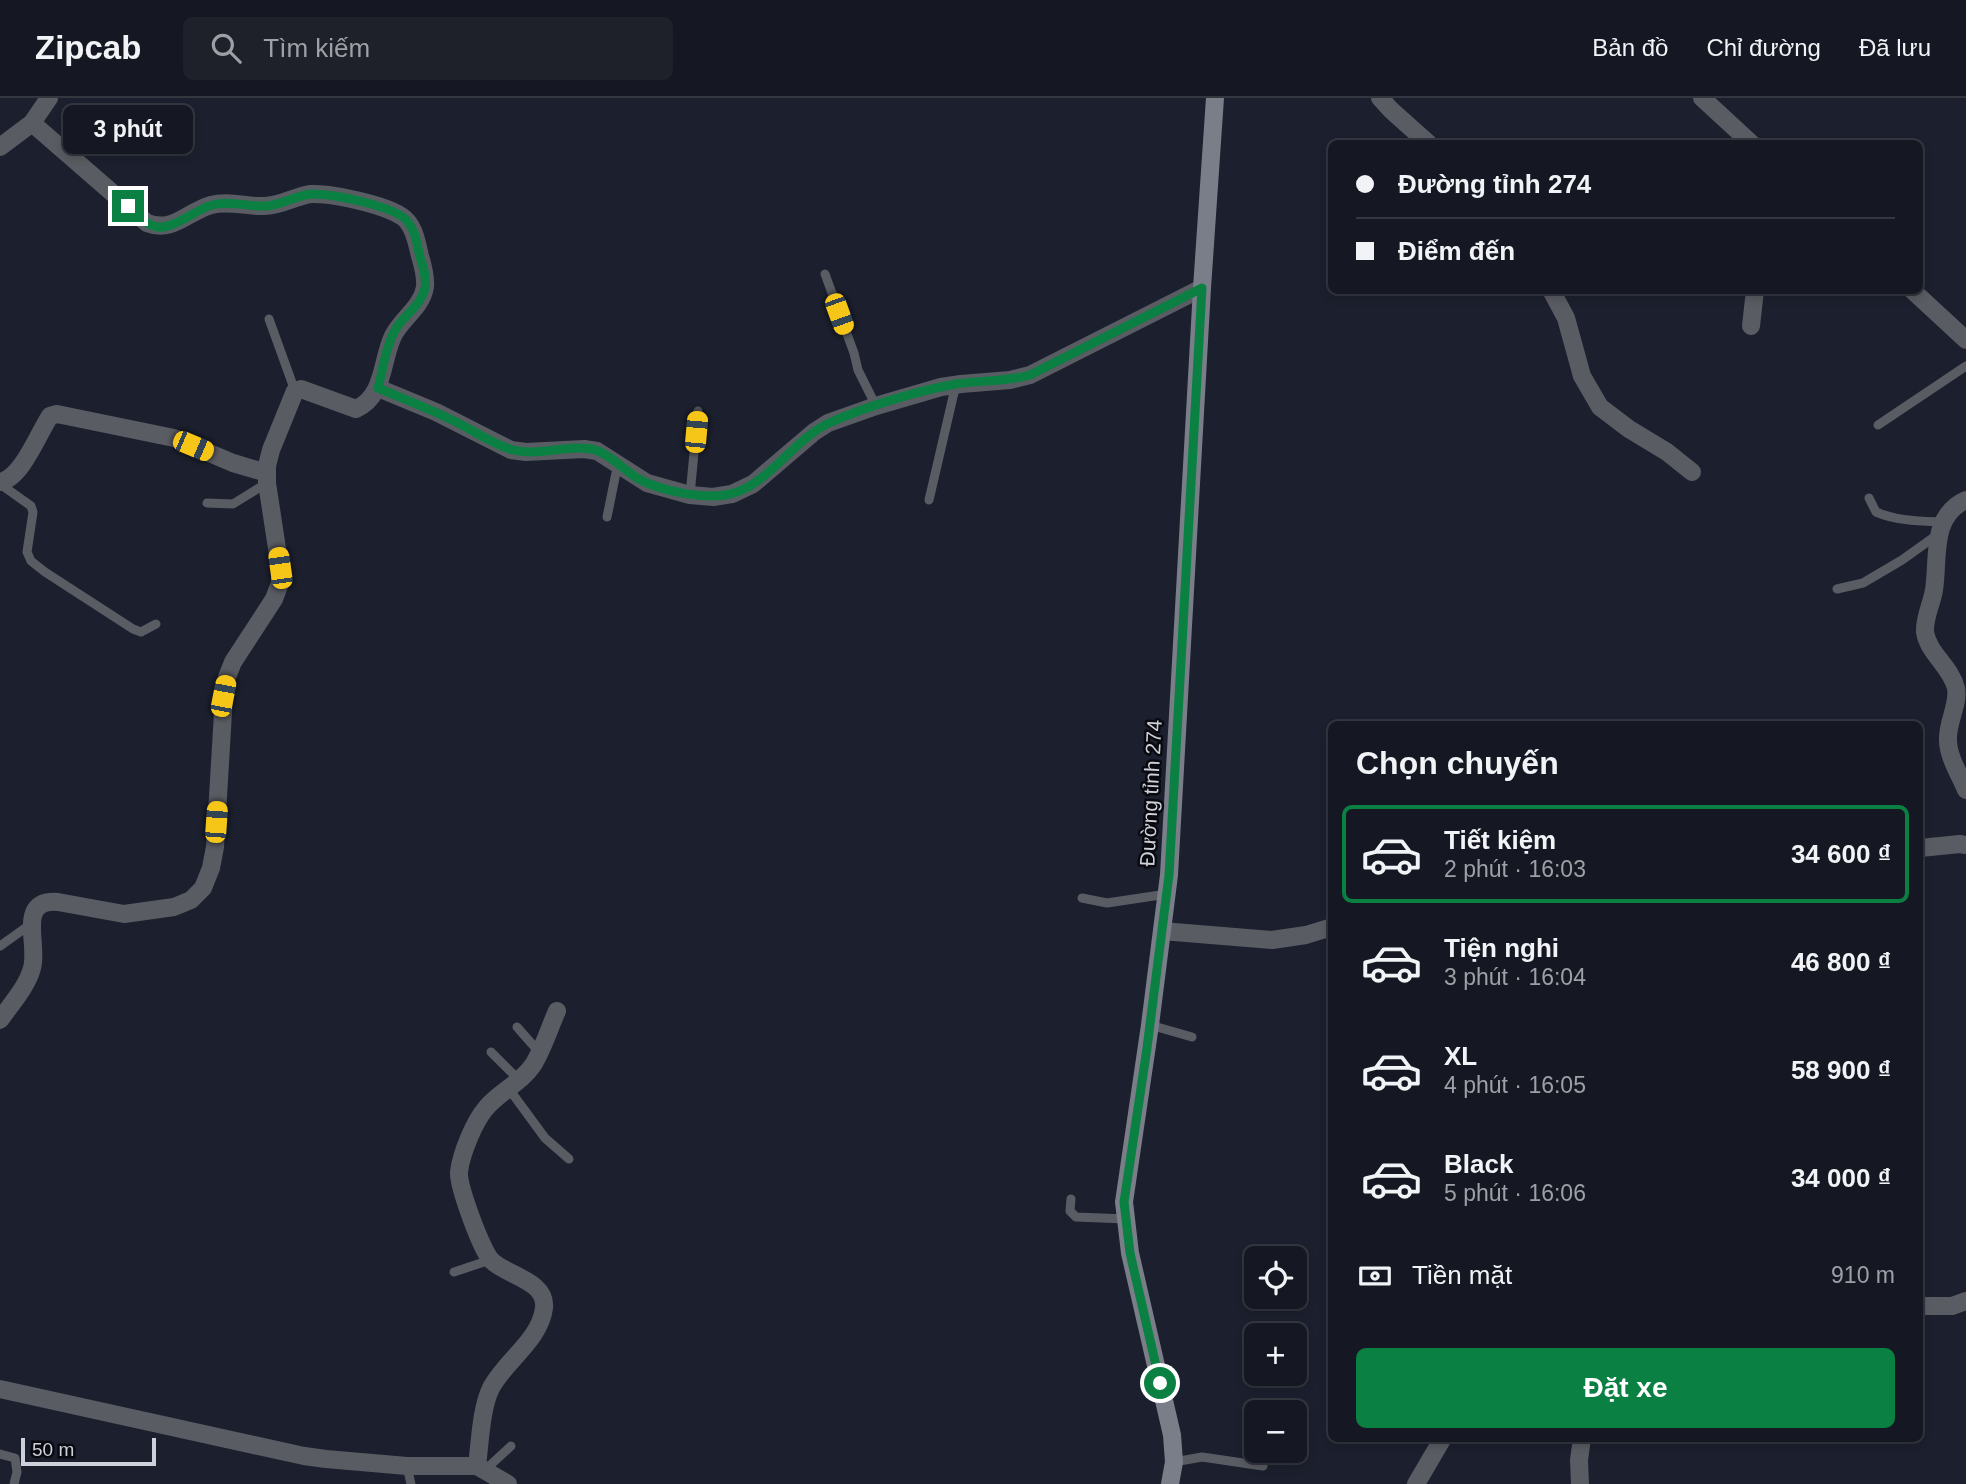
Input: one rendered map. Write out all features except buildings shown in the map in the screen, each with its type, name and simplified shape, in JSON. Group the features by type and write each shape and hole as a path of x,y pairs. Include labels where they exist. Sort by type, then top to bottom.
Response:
{"main road":[{"name":"Đường tỉnh 274","path":"1170,1484 1174,1462 1172,1435 1130,1253 1124,1202 1170,862 1215,98"}],"street":[{"path":"0,147 32,123 49,98"},
{"path":"1380,98 1425,140"},
{"path":"1702,98 1748,140"},
{"path":"0,1020 32,970 35,957 31,924 33,913 39,905 47,901 124,914 174,907 191,900 203,888 215,847 223,696 227,677 233,662 274,599 280,583 267,478 271,450 295,391 301,389 355,409 364,405 378,388 397,328 419,301 425,288 425,275 414,231 407,219 395,211 321,194 309,194 275,205 210,205 168,226 158,227 147,223 32,123"},
{"path":"378,388 436,412 511,450 526,453 583,449 597,451 647,483 690,495 713,497 732,494 753,484 814,432 828,424 876,406 956,384 1010,380 1030,375 1202,288"},
{"path":"1553,294 1566,318 1582,376 1601,407 1692,471"},
{"path":"1751,326 1755,294"},
{"path":"1916,294 1966,340"},
{"path":"0,483 8,481 20,469 50,416 57,414 174,438 267,478"},
{"path":"1966,500 1949,511 1941,528 1934,588 1925,632 1953,679 1956,689 1948,742 1966,790"},
{"path":"1923,848 1966,845"},
{"path":"1162,931 1272,940 1328,928"},
{"path":"481,1468 485,1408 489,1391 498,1375 532,1336 540,1322 544,1307 543,1294 534,1285 505,1271 490,1259 461,1189 458,1175 475,1126 486,1108 532,1066 557,1011"},
{"path":"1923,1306 1952,1306 1966,1301"},
{"path":"0,1389 326,1460 481,1468 508,1484"},
{"path":"1416,1484 1441,1442"},
{"path":"1580,1484 1581,1442"}],"lane":[{"path":"825,274 858,370 876,406"},
{"path":"269,319 295,391"},
{"path":"1878,425 1966,366"},
{"path":"929,500 956,384"},
{"path":"690,495 698,411"},
{"path":"607,517 618,463"},
{"path":"207,503 233,504 267,478"},
{"path":"0,483 30,506 33,512 27,552 31,561 133,629 141,632 156,624"},
{"path":"1869,498 1876,512 1887,517 1941,528"},
{"path":"1837,589 1863,583 1902,560 1941,528"},
{"path":"1082,898 1107,903 1167,894"},
{"path":"0,946 31,924"},
{"path":"1150,1025 1192,1037"},
{"path":"517,1027 539,1052"},
{"path":"491,1052 545,1138 569,1158"},
{"path":"1071,1199 1070,1211 1076,1217 1126,1219"},
{"path":"454,1272 490,1259"},
{"path":"481,1468 511,1446"},
{"path":"0,1454 15,1458 18,1472 14,1484"},
{"path":"1174,1462 1202,1457 1263,1466"},
{"path":"407,1466 411,1484"}],"route":[{"path":"128,206 147,223 158,227 168,226 210,205 275,205 309,194 321,194 395,211 407,219 414,231 425,275 425,288 391,340 378,388 419,404 511,450 526,453 583,449 597,451 647,483 690,495 713,497 732,494 753,484 814,432 828,424 876,406 942,387 1010,380 1030,375 1202,288 1169,875 1124,1202 1130,1253 1160,1383"}]}
